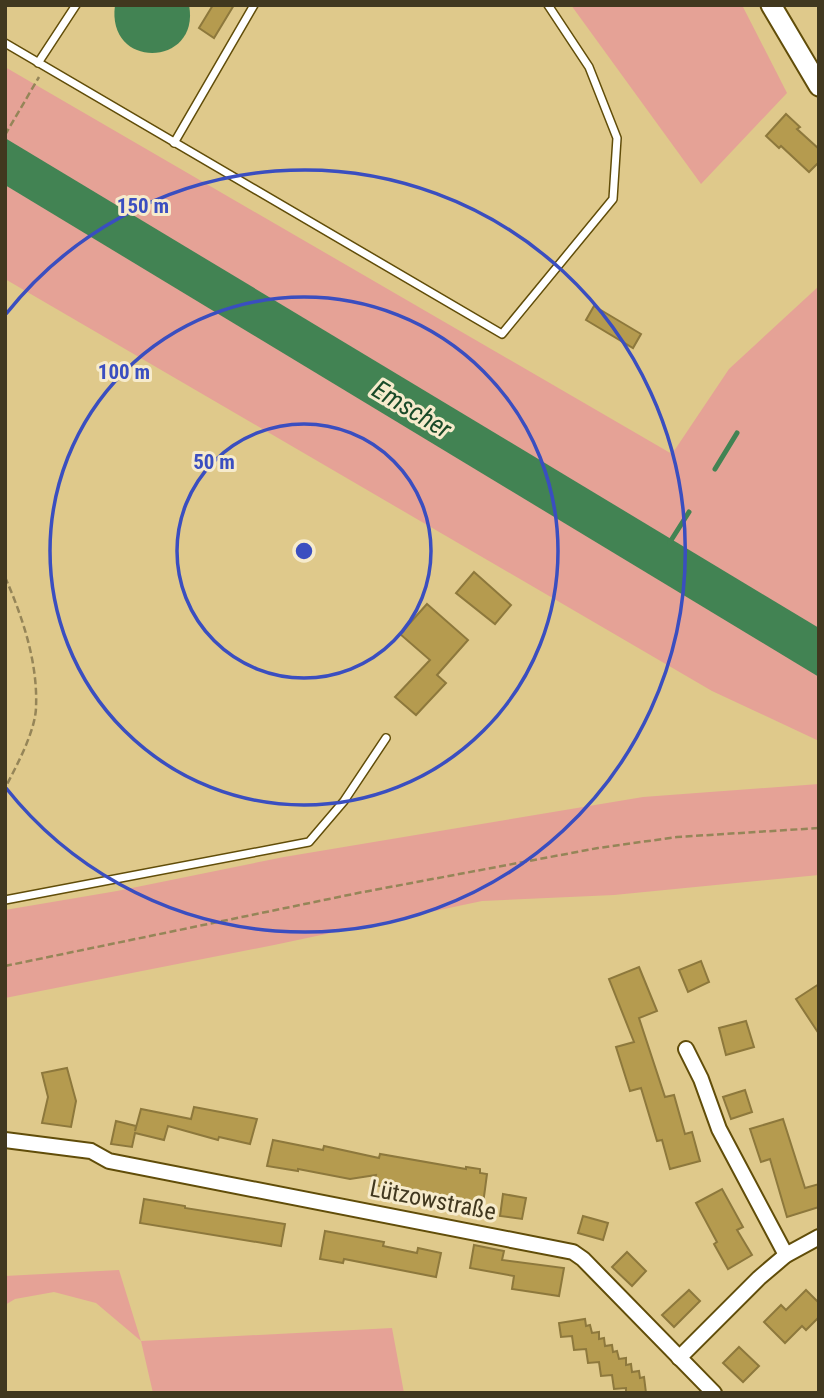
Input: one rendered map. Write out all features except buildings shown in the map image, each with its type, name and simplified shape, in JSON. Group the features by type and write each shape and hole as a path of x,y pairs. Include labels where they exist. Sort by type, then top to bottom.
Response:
{"street":[{"path":"771,5 819,86"},
{"path":"686,1049 701,1079 719,1129 786,1255"},
{"name":"Lützowstraße","path":"5,1140 91,1151 109,1161 563,1248 583,1259 714,1393"},
{"path":"679,1358 741,1295 786,1255 819,1237"}],"lane":[{"path":"42,65 76,5"},
{"path":"174,143 254,5"},
{"path":"5,43 502,334 613,199 617,138 589,67 548,5"},
{"path":"5,900 309,842 344,801 386,738"}],"path":[{"path":"5,135 42,65"},
{"path":"5,577 16,601 32,657 36,710 20,759 5,788"},
{"path":"5,966 358,893 598,848 677,837 819,828"}],"shaded area":[{"path":"571,5 742,5 787,93 701,184"},
{"path":"5,67 672,454 729,369 819,286 819,741 712,691 5,279"},
{"path":"819,784 819,875 614,895 482,901 5,998 5,910 117,891 284,857 643,797"},
{"path":"119,1270 141,1341 96,1303 54,1292 15,1299 5,1305 5,1276"},
{"path":"392,1328 404,1393 153,1393 141,1341"}],"water":[{"path":"115,5 189,5 189,26 181,40 168,50 153,53 138,50 124,42 116,26"},
{"name":"Emscher","path":"5,138 819,628 819,677 5,185"}],"waterway":[{"path":"715,469 737,433"},
{"path":"670,542 689,512"}]}
